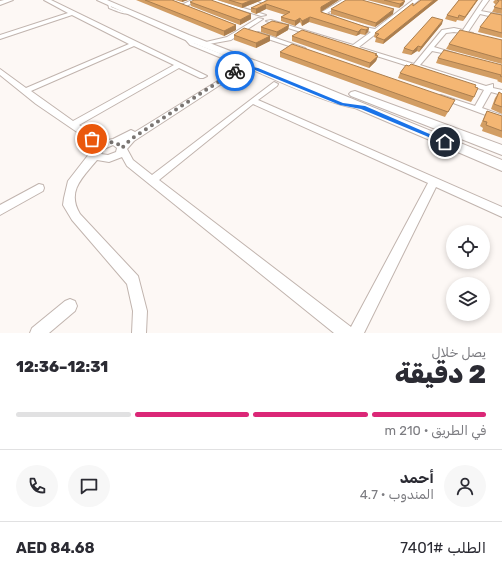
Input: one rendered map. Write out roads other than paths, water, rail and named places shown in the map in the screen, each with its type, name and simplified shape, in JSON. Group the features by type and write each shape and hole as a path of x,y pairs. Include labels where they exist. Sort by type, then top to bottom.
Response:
{"street":[{"path":"0,3 10,0"},
{"path":"47,0 134,44 203,76"},
{"path":"189,9 179,5 196,0"},
{"path":"207,0 242,11"},
{"path":"212,0 293,30 356,46"},
{"path":"259,0 268,1"},
{"path":"342,22 328,18 324,14 346,0"},
{"path":"356,46 416,0"},
{"path":"465,32 486,0"},
{"path":"107,1 130,13 186,37 317,88 502,166"},
{"path":"107,1 230,50 322,82 502,150"},
{"path":"231,14 268,1"},
{"path":"392,10 400,12"},
{"path":"478,12 502,18"},
{"path":"0,37 73,13"},
{"path":"230,50 228,45 230,41 265,19"},
{"path":"209,42 226,40 265,19 502,90"},
{"path":"348,24 375,31"},
{"path":"417,65 444,31 454,30 480,36"},
{"path":"255,33 281,38 313,53"},
{"path":"186,37 192,44 232,60 232,66 220,78"},
{"path":"25,91 134,44"},
{"path":"430,48 459,56"},
{"path":"73,125 179,65"},
{"path":"139,333 140,310 133,281 76,217 69,205 68,198 72,184 99,149 120,147 220,78 239,69 250,68 346,105 363,107"},
{"path":"0,71 25,91 73,125 99,149 100,159 130,163"},
{"path":"152,180 274,84"},
{"path":"489,87 502,93"},
{"path":"478,109 489,87"},
{"path":"317,88 329,90 361,102 502,158"},
{"path":"435,95 502,118"},
{"path":"253,101 502,212"},
{"path":"86,167 118,156 120,147"},
{"path":"120,147 130,163 346,333"},
{"path":"356,333 434,181"},
{"path":"0,210 39,188"},
{"path":"37,333 70,306"}]}
